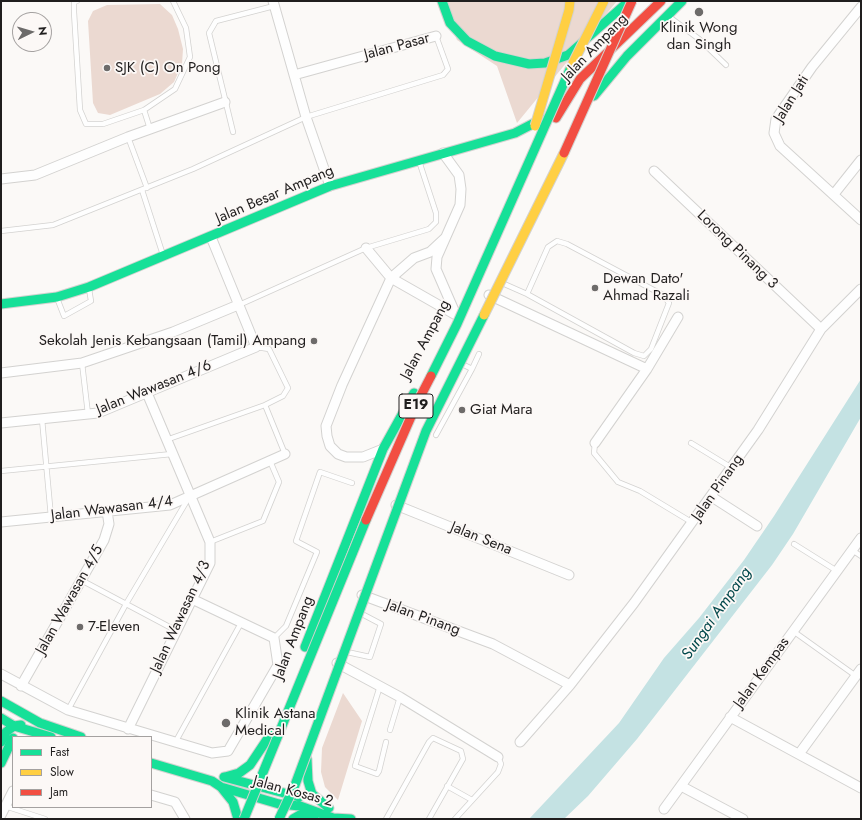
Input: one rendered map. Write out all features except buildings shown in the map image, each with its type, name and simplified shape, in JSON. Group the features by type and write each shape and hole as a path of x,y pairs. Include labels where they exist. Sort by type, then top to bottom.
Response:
{"main road":[{"path":"442,1 450,23 468,41 481,49 495,56 517,62 545,63 568,55 630,1"},
{"path":"517,190 569,10 570,1"},
{"name":"E19","path":"243,819 371,508 417,403 457,324 574,59 604,1"},
{"name":"E19","path":"279,819 295,784 426,431 573,135 630,1"},
{"name":"Jalan Ampang","path":"243,819 272,732 383,449 533,167 559,110 580,79 661,1"},
{"name":"Jalan Ampang","path":"273,819 307,745 361,595 392,503 424,424 572,124 628,56 682,1"},
{"name":"Jalan Besar Ampang","path":"1,304 57,297 89,287 164,257 330,186 515,133 559,110"},
{"path":"456,314 473,324"},
{"path":"1,701 40,723 78,736"},
{"path":"1,708 14,726"},
{"path":"1,718 14,726 48,736"},
{"path":"1,722 9,740"},
{"path":"14,726 40,723"},
{"path":"1,764 14,726"},
{"path":"22,736 36,732"},
{"path":"212,781 239,773 250,765 272,732"},
{"path":"307,745 308,781 310,788 312,794 327,812"},
{"path":"152,763 212,781 222,787 233,802 238,819"},
{"name":"Jalan Kosas 2","path":"224,777 302,798 327,812"},
{"name":"Jalan Kosas 2","path":"222,787 279,804 300,806 327,812 335,811 342,817 351,819"},
{"path":"293,819 300,815 327,812"}],"street":[{"path":"274,4 306,117 330,186"},
{"name":"Jalan Jati","path":"861,7 812,67 776,119 774,133 780,146 861,220"},
{"name":"Jalan Pasar","path":"294,75 436,36"},
{"path":"1,179 35,175 150,129 225,102"},
{"path":"443,153 459,175 461,188 460,205 437,257 436,269 456,314"},
{"path":"834,194 861,160"},
{"name":"Lorong Pinang 3","path":"654,171 821,329"},
{"path":"211,237 256,346"},
{"path":"383,449 363,457 346,457 338,454 330,446 326,426 342,385 391,278 414,258 430,252 445,238"},
{"path":"366,248 391,278 456,314"},
{"name":"Jalan Pinang","path":"520,742 570,685 634,604 712,497 758,430 821,329 861,288"},
{"path":"488,295 647,369"},
{"path":"1,373 82,363 173,332 238,305"},
{"path":"595,443 647,369 678,317"},
{"name":"Jalan Wawasan 4/6","path":"1,423 98,413 256,346"},
{"name":"Jalan Wawasan 4/3","path":"128,729 210,563 210,542 147,392"},
{"name":"Jalan Wawasan 4/4","path":"1,522 170,505 285,454"},
{"path":"712,497 757,526"},
{"name":"Jalan Sena","path":"392,503 569,575"},
{"name":"Jalan Wawasan 4/5","path":"22,686 107,532 109,524 107,511"},
{"name":"Jalan Kempas","path":"664,809 861,538"},
{"name":"Jalan Pinang","path":"361,595 493,644 570,685"},
{"path":"1,674 68,710 212,753 228,751 278,665 274,638 192,599"},
{"path":"337,663 400,697 498,757"},
{"path":"799,754 858,673"},
{"path":"730,717 861,788"},
{"path":"680,786 743,819"},
{"path":"1,815 12,792"},
{"path":"152,795 175,802 185,819"}],"lane":[{"path":"77,1 74,2 74,12 80,110 86,124 102,124 144,110 175,89 190,57 186,28 173,1"},
{"path":"233,132 209,33 216,20 274,4"},
{"path":"667,15 699,38 726,65"},
{"name":"Jalan Pasar","path":"306,117 446,73 448,69 436,36"},
{"path":"144,110 150,129"},
{"path":"1,231 53,225 193,169 306,117"},
{"path":"128,138 145,189 164,257"},
{"path":"238,305 366,248 429,229 436,222 436,213 418,160"},
{"path":"495,280 527,294 634,353 644,356 651,349 669,303 663,295 567,244 557,241 548,247 527,294"},
{"path":"57,297 64,316 91,301 89,287"},
{"path":"166,440 265,405 283,396 288,388 269,349 256,346"},
{"path":"436,435 479,354"},
{"path":"456,360 472,369"},
{"path":"82,363 88,414"},
{"path":"265,405 285,454"},
{"path":"42,419 51,517"},
{"path":"595,443 594,454 618,482 640,491 693,523"},
{"path":"691,443 732,468"},
{"path":"1,471 172,454"},
{"path":"210,542 263,521 279,482 270,461"},
{"path":"274,638 286,626 317,552 296,542 320,472 352,483"},
{"path":"68,710 126,604 190,495"},
{"path":"794,544 837,571"},
{"path":"852,550 861,556"},
{"path":"81,580 177,631"},
{"path":"341,651 370,657 381,624 355,611"},
{"path":"176,742 241,623"},
{"path":"792,631 858,673"},
{"path":"380,686 355,766 358,769 377,774 386,742"},
{"path":"390,730 400,697"},
{"path":"386,819 429,742 433,738 461,751 463,759 428,819"},
{"path":"455,819 498,772 501,764 498,757"},
{"path":"447,786 472,800"},
{"path":"5,806 45,819"}],"shaded area":[{"path":"440,1 617,1 517,123 497,66 457,40"},
{"path":"160,4 172,15 178,29 183,49 182,64 174,82 160,94 110,115 98,113 93,103 88,21 93,11 107,5"},
{"path":"343,693 362,721 338,800 325,787 321,772 322,748"}],"water":[{"name":"Sungai Ampang","path":"861,379 861,417 793,534 772,565 637,739 588,796 564,819 529,819 619,723 664,658 699,618 744,560 774,516"}],"traffic: fast":[{"path":"442,1 450,23 467,41 495,56 529,64 545,63 568,55 629,1"},
{"path":"594,96 627,56 682,1"},
{"path":"431,376 457,324 571,67"},
{"path":"1,304 57,297 89,287 330,186 515,133 542,119"},
{"path":"279,819 295,785 426,431 484,315"},
{"path":"305,647 383,449 414,393"},
{"path":"244,819 366,520"},
{"path":"1,701 40,723 78,736"},
{"path":"1,718 14,726 48,736"},
{"path":"1,742 6,732 14,726 21,725"},
{"path":"225,777 239,773 250,765 272,732"},
{"path":"1,763 12,740"},
{"path":"307,759 308,781 312,794 329,808"},
{"path":"152,763 212,781 221,787 279,804 300,806 333,818 351,819"},
{"path":"224,777 299,797"},
{"path":"221,787 233,802 238,819"},
{"path":"293,819 300,815 316,814"}],"traffic: jam":[{"path":"564,153 632,1"},
{"path":"556,118 580,79 661,1"},
{"path":"366,520 417,403 431,376"}],"traffic: slow":[{"path":"535,126 569,10 570,1"},
{"path":"571,67 604,1"},
{"path":"484,315 564,153"}],"place":[{"name":"Klinik Wong dan Singh","path":"699,12"},
{"name":"SJK (C) On Pong","path":"107,68"},
{"name":"Dewan Dato' Ahmad Razali","path":"595,288"},
{"name":"Sekolah Jenis Kebangsaan (Tamil) Ampang","path":"314,341"},
{"name":"Giat Mara","path":"462,410"},
{"name":"7-Eleven","path":"80,627"},
{"name":"Klinik Astana Medical","path":"226,723"}]}
